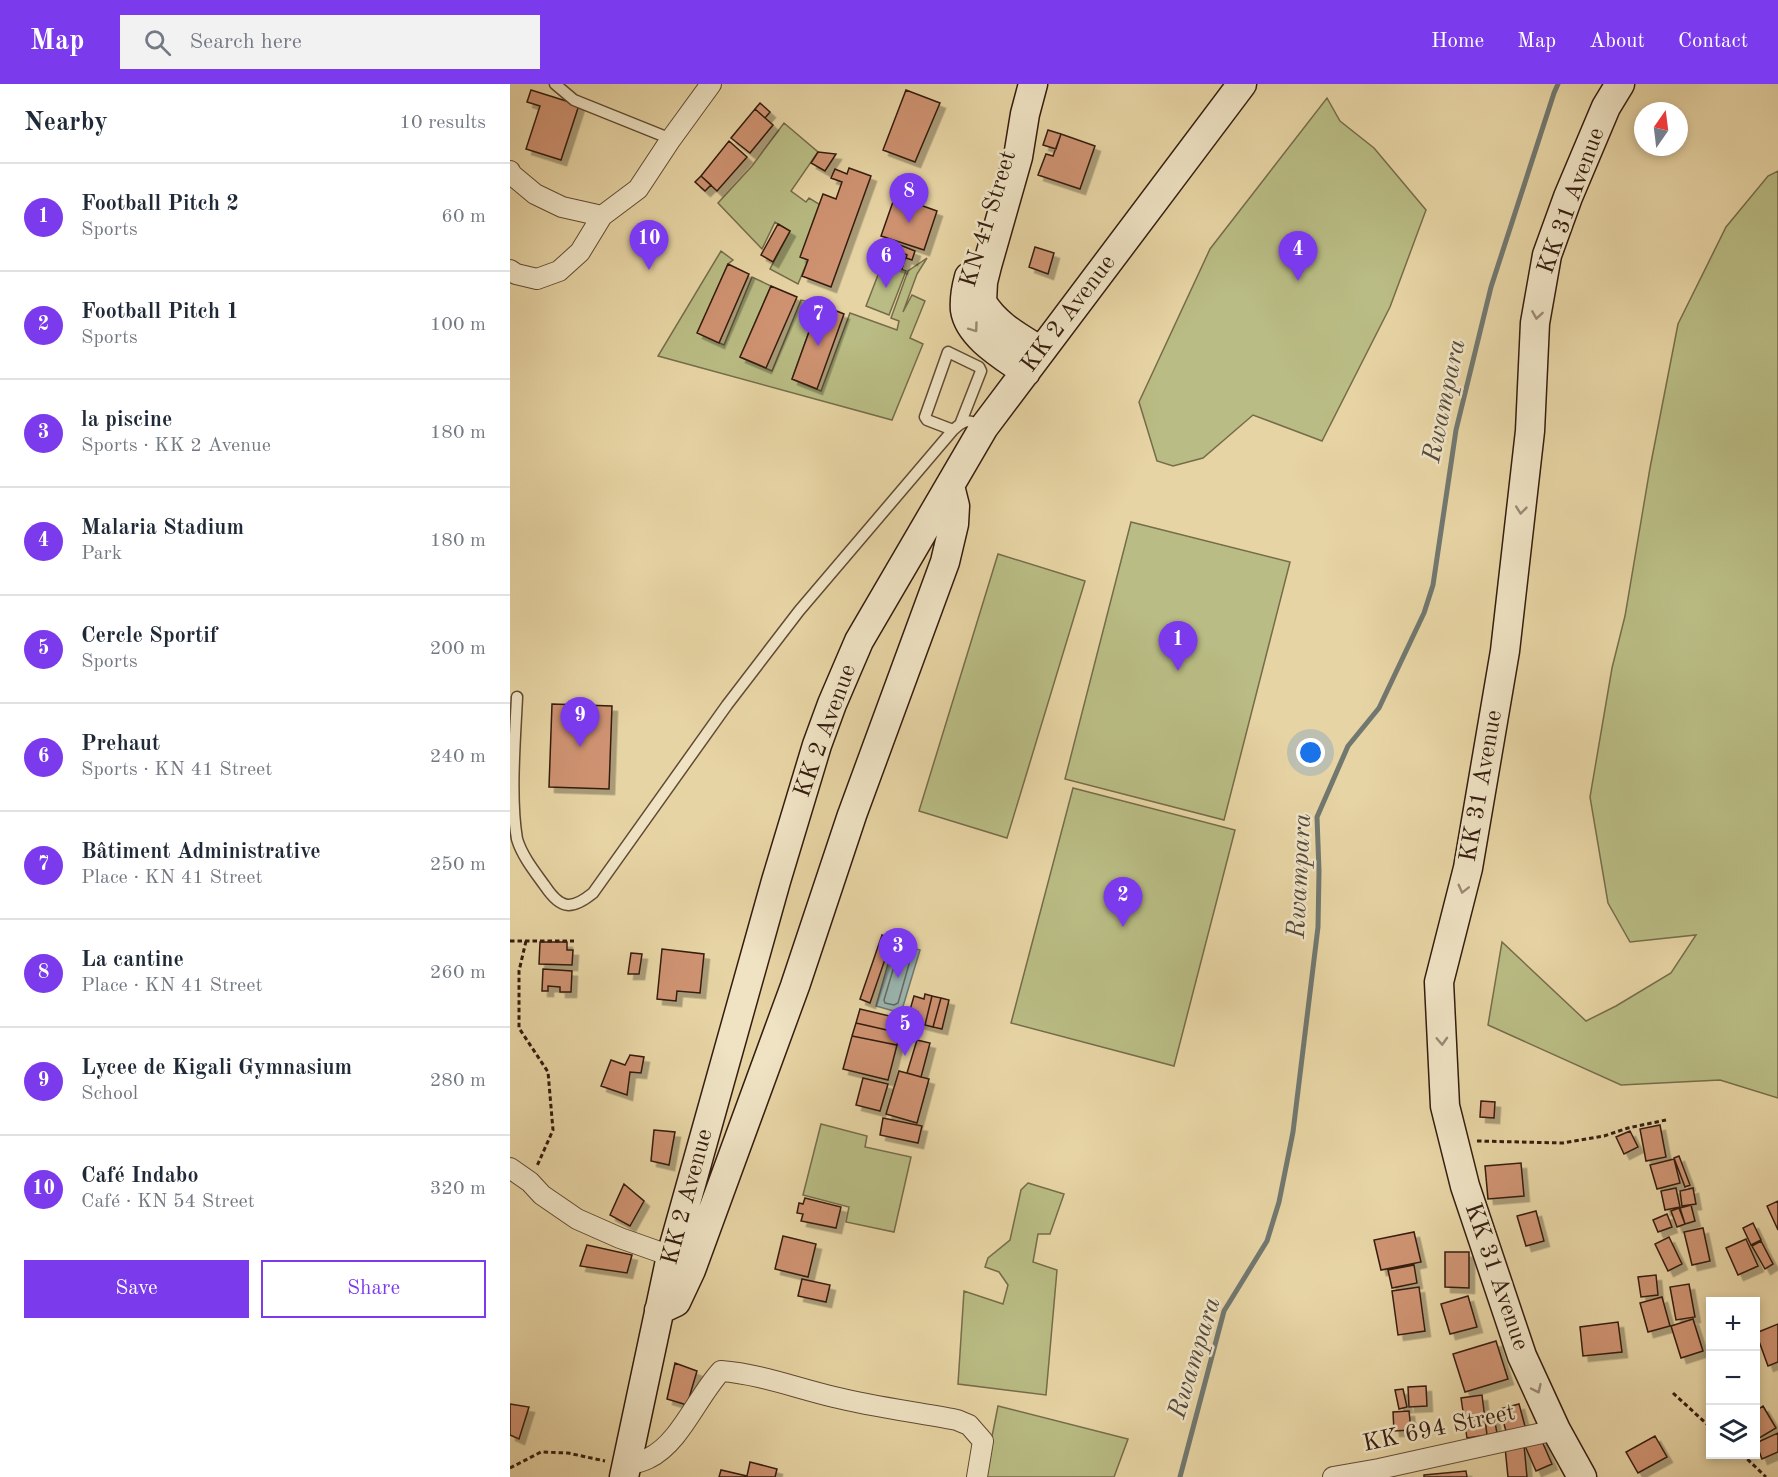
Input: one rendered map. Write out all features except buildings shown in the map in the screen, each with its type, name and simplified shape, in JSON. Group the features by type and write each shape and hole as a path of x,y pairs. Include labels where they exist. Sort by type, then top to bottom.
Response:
{"main road":[{"name":"KN 41 Street","path":"1032,84 1018,158 983,282 982,302 1033,362"},
{"name":"KK 2 Avenue","path":"625,1471 671,1256 776,881 817,745 859,640 950,486 966,426 1033,362 1242,84"},
{"name":"KK 31 Avenue","path":"1582,1477 1556,1430 1522,1356 1465,1186 1445,1106 1439,982 1468,868 1505,651 1530,431 1535,323 1547,255 1568,197 1606,108 1620,84"},
{"path":"659,1310 676,1302 691,1270 795,986 852,815 945,562 955,506 950,486"}],"street":[{"path":"510,270 516,274 537,279 559,271 580,252 602,216 638,189 711,84"},
{"path":"510,171 535,194 562,207 602,216"},
{"path":"510,1168 530,1182 542,1195 577,1219 620,1238 671,1256"},
{"path":"625,1471 650,1458 673,1439 711,1382 721,1371 740,1373 834,1397 957,1420 969,1425 982,1441 977,1477"},
{"name":"KK 694 Street","path":"1334,1477 1556,1430"}],"lane":[{"path":"555,84 574,100 671,140"},
{"path":"518,697 512,788 517,841 552,896 562,904 570,906 581,903 593,893 727,705 799,611 966,426 981,371 979,367 948,352 925,417 927,420 966,426"}],"path":[{"path":"510,941 574,941"},
{"path":"526,941 519,971 519,1028 548,1072 552,1130 530,1182"},
{"path":"1469,1141 1563,1143 1604,1136 1666,1120"},
{"path":"1673,1393 1706,1423"},
{"path":"510,1468 542,1452 568,1453 625,1471"},
{"path":"1746,1459 1766,1477"}],"green space":[{"path":"1327,98 1340,121 1374,148 1426,210 1390,307 1322,441 1253,415 1203,458 1173,466 1157,461 1139,402 1210,249"},
{"path":"784,123 818,152 791,191 806,202 809,198 824,207 798,284 770,269 790,231 775,222 762,249 718,203 752,166"},
{"path":"1778,171 1778,1098 1720,1080 1621,1085 1488,1025 1502,942 1586,1021 1671,973 1696,935 1630,942 1608,903 1590,797 1612,668 1625,616 1650,468 1678,324 1726,227 1768,176"},
{"path":"721,251 733,260 728,264 698,333 724,345 752,277 771,286 740,357 772,371 801,300 819,304 792,379 821,391 850,313 897,330 899,321 891,318 908,271 927,258 917,274 903,312 912,295 925,301 910,338 923,344 892,420 658,356"},
{"path":"883,262 906,271 889,315 866,306"},
{"path":"1131,522 1290,562 1224,820 1065,779"},
{"path":"998,554 1085,581 1007,838 919,811"},
{"path":"1073,788 1235,830 1174,1066 1011,1023"},
{"path":"821,1124 867,1136 865,1147 911,1157 894,1232 846,1222 849,1207 803,1195"},
{"path":"1028,1183 1064,1194 1050,1234 1038,1234 1033,1262 1057,1270 1046,1395 958,1384 964,1291 1003,1304 1008,1285 999,1272 985,1267 988,1258 1010,1240 1021,1190"},
{"path":"998,1406 1128,1439 1114,1477 984,1477"}],"water":[{"path":"894,943 920,950 901,1013 876,1006"}],"waterway":[{"name":"Rwampara","path":"1180,1477 1224,1311 1267,1241 1279,1202 1293,1132 1318,927 1317,817 1348,746 1379,708 1424,613 1433,585 1456,430 1491,287 1558,84"}],"place":[{"name":"La cantine","path":"909,223"},
{"name":"Café Indabo","path":"649,270"},
{"name":"Malaria Stadium","path":"1298,281"},
{"name":"Prehaut","path":"886,288"},
{"name":"Bâtiment Administrative","path":"818,346"},
{"name":"Football Pitch 2","path":"1178,671"},
{"name":"Lycee de Kigali Gymnasium","path":"580,747"},
{"name":"Football Pitch 1","path":"1123,927"},
{"name":"la piscine","path":"898,978"},
{"name":"Cercle Sportif","path":"905,1056"}]}
